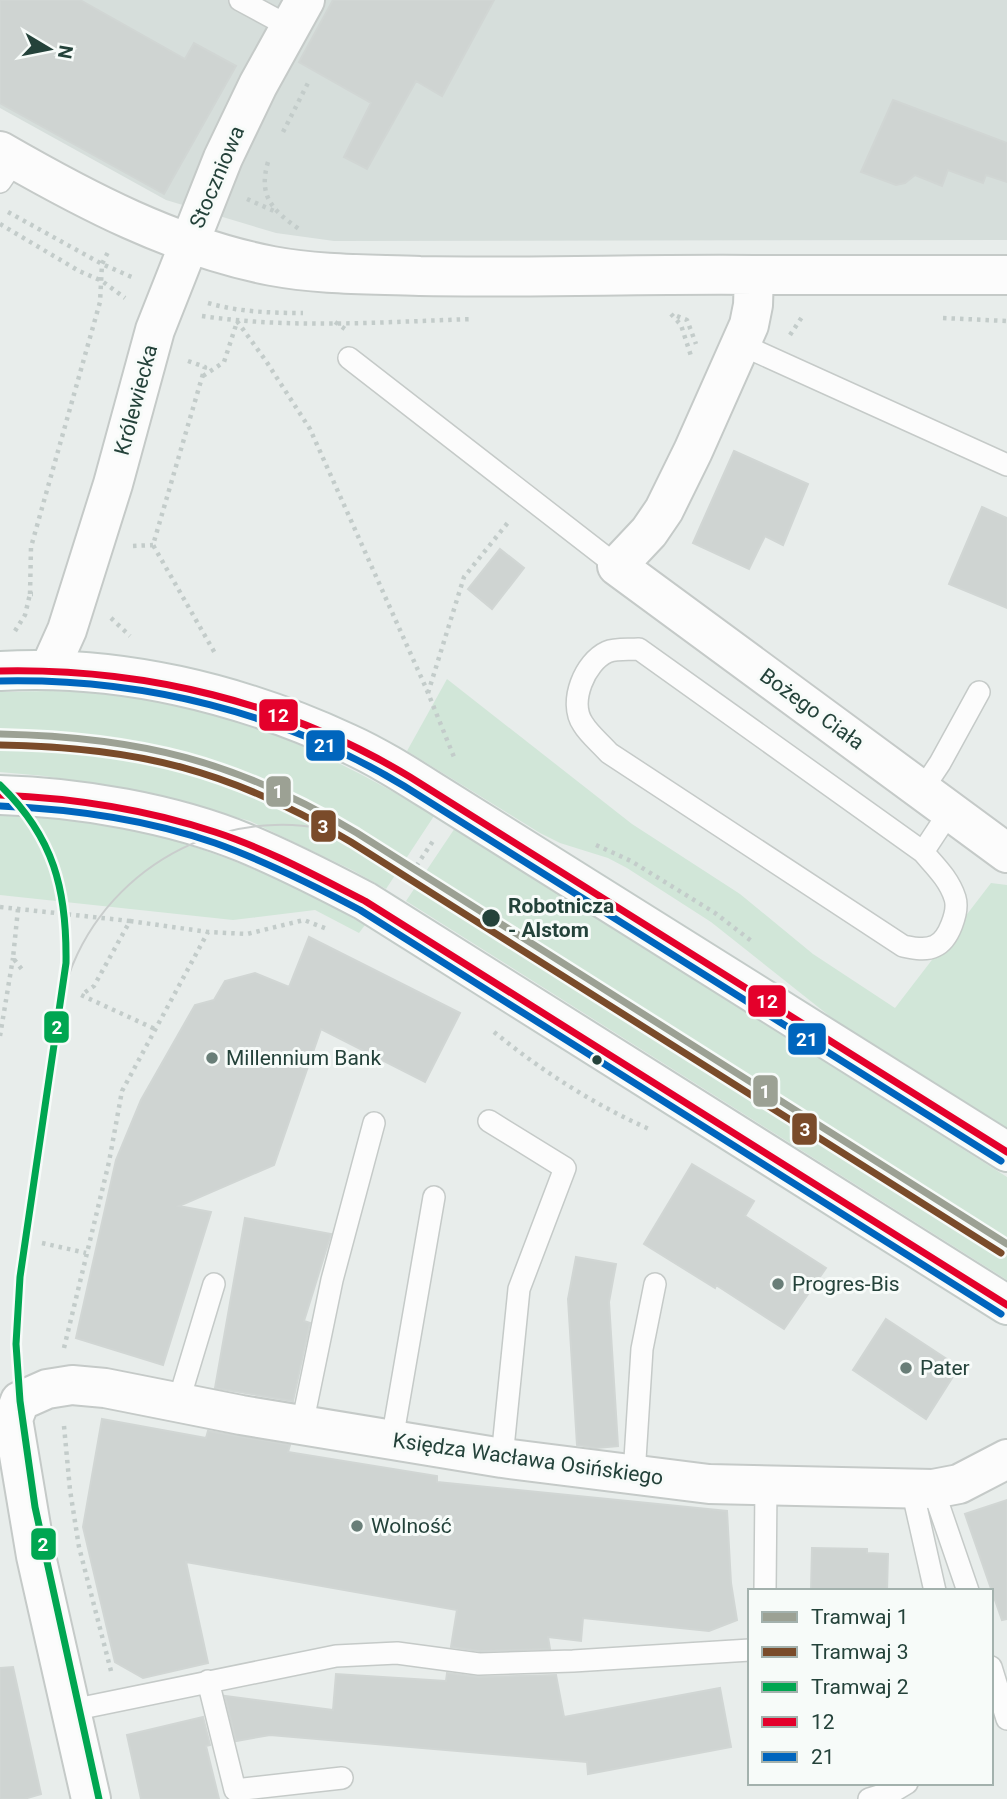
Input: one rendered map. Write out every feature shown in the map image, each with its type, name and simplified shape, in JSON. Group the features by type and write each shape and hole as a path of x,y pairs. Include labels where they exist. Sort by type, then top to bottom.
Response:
{"street":[{"name":"Stoczniowa","path":"5,164 122,218 190,243 223,158 258,85 298,13"},
{"path":"190,243 244,260 313,272 493,278 754,281 1007,275"},
{"name":"Królewiecka","path":"49,670 67,630 113,484 155,330 190,243"},
{"path":"617,566 649,532 664,510 749,325 754,281"},
{"name":"Bożego Ciała","path":"617,566 1007,853"},
{"path":"0,671 96,673 179,685 265,709 348,743 430,790 1007,1152"},
{"path":"0,795 108,806 171,821 243,843 315,875 365,901 1007,1305"},
{"path":"53,1388 20,1401 13,1419 14,1510 36,1556 91,1799"},
{"name":"Księdza Wacława Osińskiego","path":"53,1388 105,1388 302,1425 502,1458 709,1484 922,1489 959,1484 1007,1459"}],"lane":[{"path":"240,0 298,13"},
{"path":"349,358 617,566"},
{"path":"733,360 776,361 1007,465"},
{"path":"639,649 923,852 944,876 956,900 951,928 937,946 922,949 902,946 608,753 581,722 578,701 583,678 594,659 610,650 639,649"},
{"path":"923,852 936,801 940,763 979,692"},
{"path":"489,1121 565,1168 519,1289 502,1458"},
{"path":"302,1425 332,1280 374,1123"},
{"path":"392,1440 435,1196"},
{"path":"178,1403 214,1284"},
{"path":"634,1475 642,1349 655,1284"},
{"path":"765,1589 766,1486"},
{"path":"922,1489 935,1589"},
{"path":"922,1489 967,1589"},
{"path":"72,1710 335,1656 397,1653 479,1664 586,1661 748,1650"},
{"path":"993,1674 1007,1719"},
{"path":"208,1681 235,1790 342,1778"},
{"path":"869,1799 903,1785"}],"path":[{"path":"281,135 309,81"},
{"path":"272,153 265,173 264,189 277,213 294,226"},
{"path":"0,223 79,271 102,281 126,299 163,310 237,321 335,322"},
{"path":"30,594 31,547 100,302 102,264"},
{"path":"662,309 687,320 704,365 733,360"},
{"path":"278,322 279,313 307,313"},
{"path":"776,361 800,318 808,313"},
{"path":"939,317 1007,321"},
{"path":"203,376 224,362 237,321"},
{"path":"237,321 310,429 456,762"},
{"path":"178,358 205,367 153,545 221,665"},
{"path":"428,694 464,578 528,497"},
{"path":"0,907 208,932 247,934 304,920 328,929"},
{"path":"0,1036 18,909"},
{"path":"130,921 94,986 81,995 155,1029"},
{"path":"110,1702 111,1670 79,1546 53,1388 108,1162 122,1091 208,932"},
{"path":"13,958 24,972"},
{"path":"42,1243 86,1253"}],"shaded area":[{"path":"0,0 1007,0 1007,240 334,241 276,233 166,200 0,108"}],"green space":[{"path":"447,679 632,824 740,894 813,954 895,1008 991,883 1007,885 1007,1129 837,1022 711,922 627,868 608,858 560,843 540,833 407,751"},
{"path":"0,692 103,693 153,700 238,722 319,754 434,816 386,889 250,821 134,790 0,772"},
{"path":"0,815 52,817 100,824 179,842 256,870 365,925 359,933 315,910 233,920 0,895"},
{"path":"455,828 1007,1177 1007,1280 406,901"}],"building":[{"path":"0,0 80,0 185,59 194,43 236,66 164,194 0,103"},
{"path":"333,0 494,0 442,96 416,81 367,169 344,157 371,103 299,62"},
{"path":"893,100 1007,143 1007,182 986,175 983,183 948,170 942,186 915,175 905,183 896,185 861,172"},
{"path":"734,451 808,484 783,545 765,536 749,569 693,543"},
{"path":"982,507 1007,518 1007,608 949,584"},
{"path":"500,549 524,568 492,609 468,589"},
{"path":"309,937 460,1013 425,1082 321,1029 274,1165 179,1206 211,1212 163,1365 76,1338 116,1160 141,1100 195,1005 214,1000 225,981 255,973 289,987"},
{"path":"692,1164 754,1201 745,1216 826,1268 784,1329 716,1285 715,1288 644,1244"},
{"path":"245,1218 331,1234 304,1321 310,1323 293,1401 215,1388"},
{"path":"576,1257 616,1264 609,1302 618,1446 596,1448 577,1445 568,1299"},
{"name":"Pater","path":"886,1319 959,1367 926,1419 853,1370"},
{"path":"102,1419 206,1438 208,1431 290,1445 288,1452 437,1476 437,1482 727,1511 731,1583 737,1620 709,1631 583,1618 581,1641 548,1637 550,1649 480,1651 451,1647 457,1610 186,1562 208,1663 143,1678 115,1662 83,1527"},
{"path":"1007,1500 1007,1619 1002,1620 965,1514"},
{"path":"812,1548 867,1549 867,1553 888,1554 887,1589 811,1589"},
{"path":"13,1667 41,1794 24,1799 0,1799 0,1668"},
{"path":"447,1673 479,1677 556,1675 564,1717 720,1688 731,1747 588,1774 587,1762 270,1735 236,1741 225,1696 333,1710 336,1674 446,1681"},
{"path":"203,1717 210,1745 206,1746 219,1799 141,1799 127,1735"}],"tram line":[{"name":"1","path":"0,734 98,741 186,758 228,771 313,808 357,833 1007,1244"},
{"name":"3","path":"0,745 96,751 141,758 224,781 266,797 308,818 351,842 1001,1253"},
{"name":"2","path":"0,785 33,824 45,845 54,866 64,912 66,963 20,1277 16,1344 20,1401 35,1507 99,1799"},
{"path":"59,1016 73,964 94,925 122,892 155,865 192,844 232,830 275,825 318,828 361,840 399,860"}],"transit line":[{"name":"12","path":"0,671 54,672 160,683 264,710 314,728 363,751 410,777 1007,1152"},
{"name":"21","path":"0,681 106,686 158,693 260,719 357,760 404,786 1001,1161"},
{"name":"12","path":"0,795 82,802 162,817 234,839 310,873 365,901 1007,1305"},
{"name":"21","path":"0,806 82,813 163,828 234,850 325,892 360,910 1001,1314"}],"place":[{"name":"Robotnicza - Alstom","path":"491,918"},
{"name":"Millennium Bank","path":"212,1058"},
{"name":"Progres-Bis","path":"778,1284"},
{"name":"Pater","path":"906,1368"},
{"name":"Wolność","path":"357,1526"}]}
